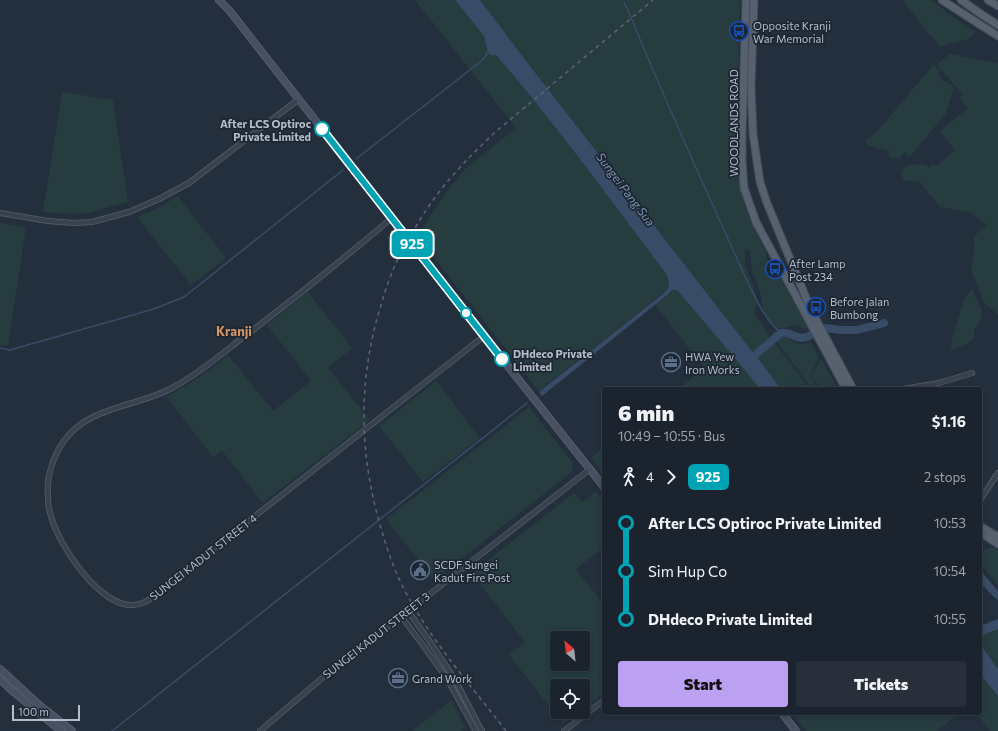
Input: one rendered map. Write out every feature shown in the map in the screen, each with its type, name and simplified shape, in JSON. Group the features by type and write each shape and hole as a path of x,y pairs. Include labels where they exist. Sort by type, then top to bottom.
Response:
{"main road":[{"name":"WOODLANDS ROAD","path":"746,0 742,136 744,188 756,222 845,387"},
{"name":"WOODLANDS ROAD","path":"754,0 751,86 753,134 760,182 783,244 811,310 852,387"},
{"path":"942,0 998,36"},
{"path":"961,0 998,25"},
{"path":"988,0 998,6"},
{"path":"771,250 783,244"},
{"path":"982,527 998,537"},
{"path":"982,533 998,544"}],"street":[{"path":"219,0 229,10 602,484"},
{"path":"0,213 48,221 74,223 92,222 129,212 159,199 188,183 299,99"},
{"name":"SUNGEI KADUT STREET 4","path":"392,218 272,316 197,372 168,390 94,416 79,425 65,440 55,457 49,476 47,496 51,517 72,559 88,578 109,597 126,605 134,605 145,602 156,595 484,336"},
{"path":"914,387 939,383 972,373"},
{"name":"SUNGEI KADUT STREET 3","path":"260,731 321,679 590,469"},
{"path":"982,497 998,473"},
{"path":"408,611 454,678 482,731"},
{"path":"401,616 446,677 476,731"},
{"path":"0,669 38,704 72,731"},
{"path":"0,679 61,731"},
{"path":"564,731 602,702"},
{"path":"784,715 796,731"}],"green space":[{"path":"415,0 455,0 484,36 488,53 491,55 496,55 541,109 667,275 669,287 666,291 539,391 417,236 449,188 466,168 516,128"},
{"path":"480,0 740,0 736,152 737,172 741,192 749,215 766,251 766,256 772,272 780,276 809,328 804,329 797,325 777,328 771,325 764,314 761,296 752,269 750,251 745,249 745,265 757,297 754,312 768,334 808,387 780,387"},
{"path":"902,0 931,0 975,31 971,38 940,47"},
{"path":"950,54 998,63 998,314 985,304 971,271 974,253 974,236 987,225 970,212 940,207 920,182 904,180 901,171 908,165 924,164 929,168 933,164 936,166 955,150 940,131 968,108 962,102 960,97 962,95 937,64"},
{"path":"934,64 937,69 940,70 937,74 942,79 941,80 951,84 954,87 946,113 910,157 904,152 900,159 891,158 889,151 867,145 866,140 874,135"},
{"path":"62,92 113,100 128,202 88,213 68,214 43,212"},
{"path":"178,196 226,258 191,285 137,217 156,209"},
{"path":"0,223 26,227 8,346 0,345"},
{"path":"972,289 982,311 980,322 974,330 974,337 967,344 950,351 963,302"},
{"path":"672,290 677,290 758,387 681,387 705,368 655,305"},
{"path":"308,292 352,348 328,368 370,420 263,503 222,451 213,457 166,396 214,367 228,355 273,411 311,381 267,325"},
{"path":"773,331 799,344 811,343 819,358 810,376 818,387 811,387 771,334"},
{"path":"821,359 837,387 819,387 811,376"},
{"path":"436,381 480,438 423,482 379,426"},
{"path":"529,407 573,463 572,472 434,580 386,519"},
{"path":"602,449 602,472 591,458"},
{"path":"596,492 602,500 602,549 576,569 602,602 602,695 590,704 590,679 550,679 550,707 509,655 525,642 471,573 574,493 582,502"},
{"path":"982,547 986,550 993,547 998,550 998,585 982,565"},
{"path":"998,629 998,669 982,647 982,635"},
{"path":"982,676 998,696 998,731 990,731 978,715 982,715"},
{"path":"452,700 465,727 460,731 412,731"},
{"path":"794,715 957,715 937,731 806,731"},
{"path":"559,719 570,719 563,724"}],"water":[{"path":"455,0 480,0 780,387 758,387 677,290 672,290 542,396 539,392 664,293 669,287 668,279 667,275 541,109 496,55 491,55 488,53 484,36"},
{"path":"982,572 998,591 998,600 982,584"},
{"path":"998,619 998,629 982,635 982,625"},
{"path":"982,647 998,669 998,696 982,676"}],"waterway":[{"path":"624,2 679,130 748,282 767,317 781,333"},
{"path":"356,159 480,62 488,52"},
{"path":"0,348 10,350 154,309 184,297 343,170"},
{"path":"824,328 857,330 884,323"},
{"path":"748,361 781,333 802,338 811,335"},
{"path":"112,731 527,403"}],"railway":[{"path":"506,731 437,643 402,585 387,548 375,506 365,449 365,391 373,334 384,294 396,263 422,216 446,183 493,134 653,0"}],"bus line":[{"name":"925","path":"322,129 502,359"}],"place":[{"name":"Opposite Kranji War Memorial","path":"739,31"},
{"name":"After LCS Optiroc Private Limited","path":"322,129"},
{"name":"After Lamp Post 234","path":"775,269"},
{"name":"Before Jalan Bumbong","path":"816,307"},
{"name":"DHdeco Private Limited","path":"502,359"},
{"name":"HWA Yew Iron Works","path":"671,362"},
{"name":"SCDF Sungei Kadut Fire Post","path":"420,570"},
{"name":"Grand Work","path":"398,678"}],"district":[{"name":"Kranji","path":"234,331"}],"water label":[{"name":"Sungei Pang Sua","path":"626,189"}]}
